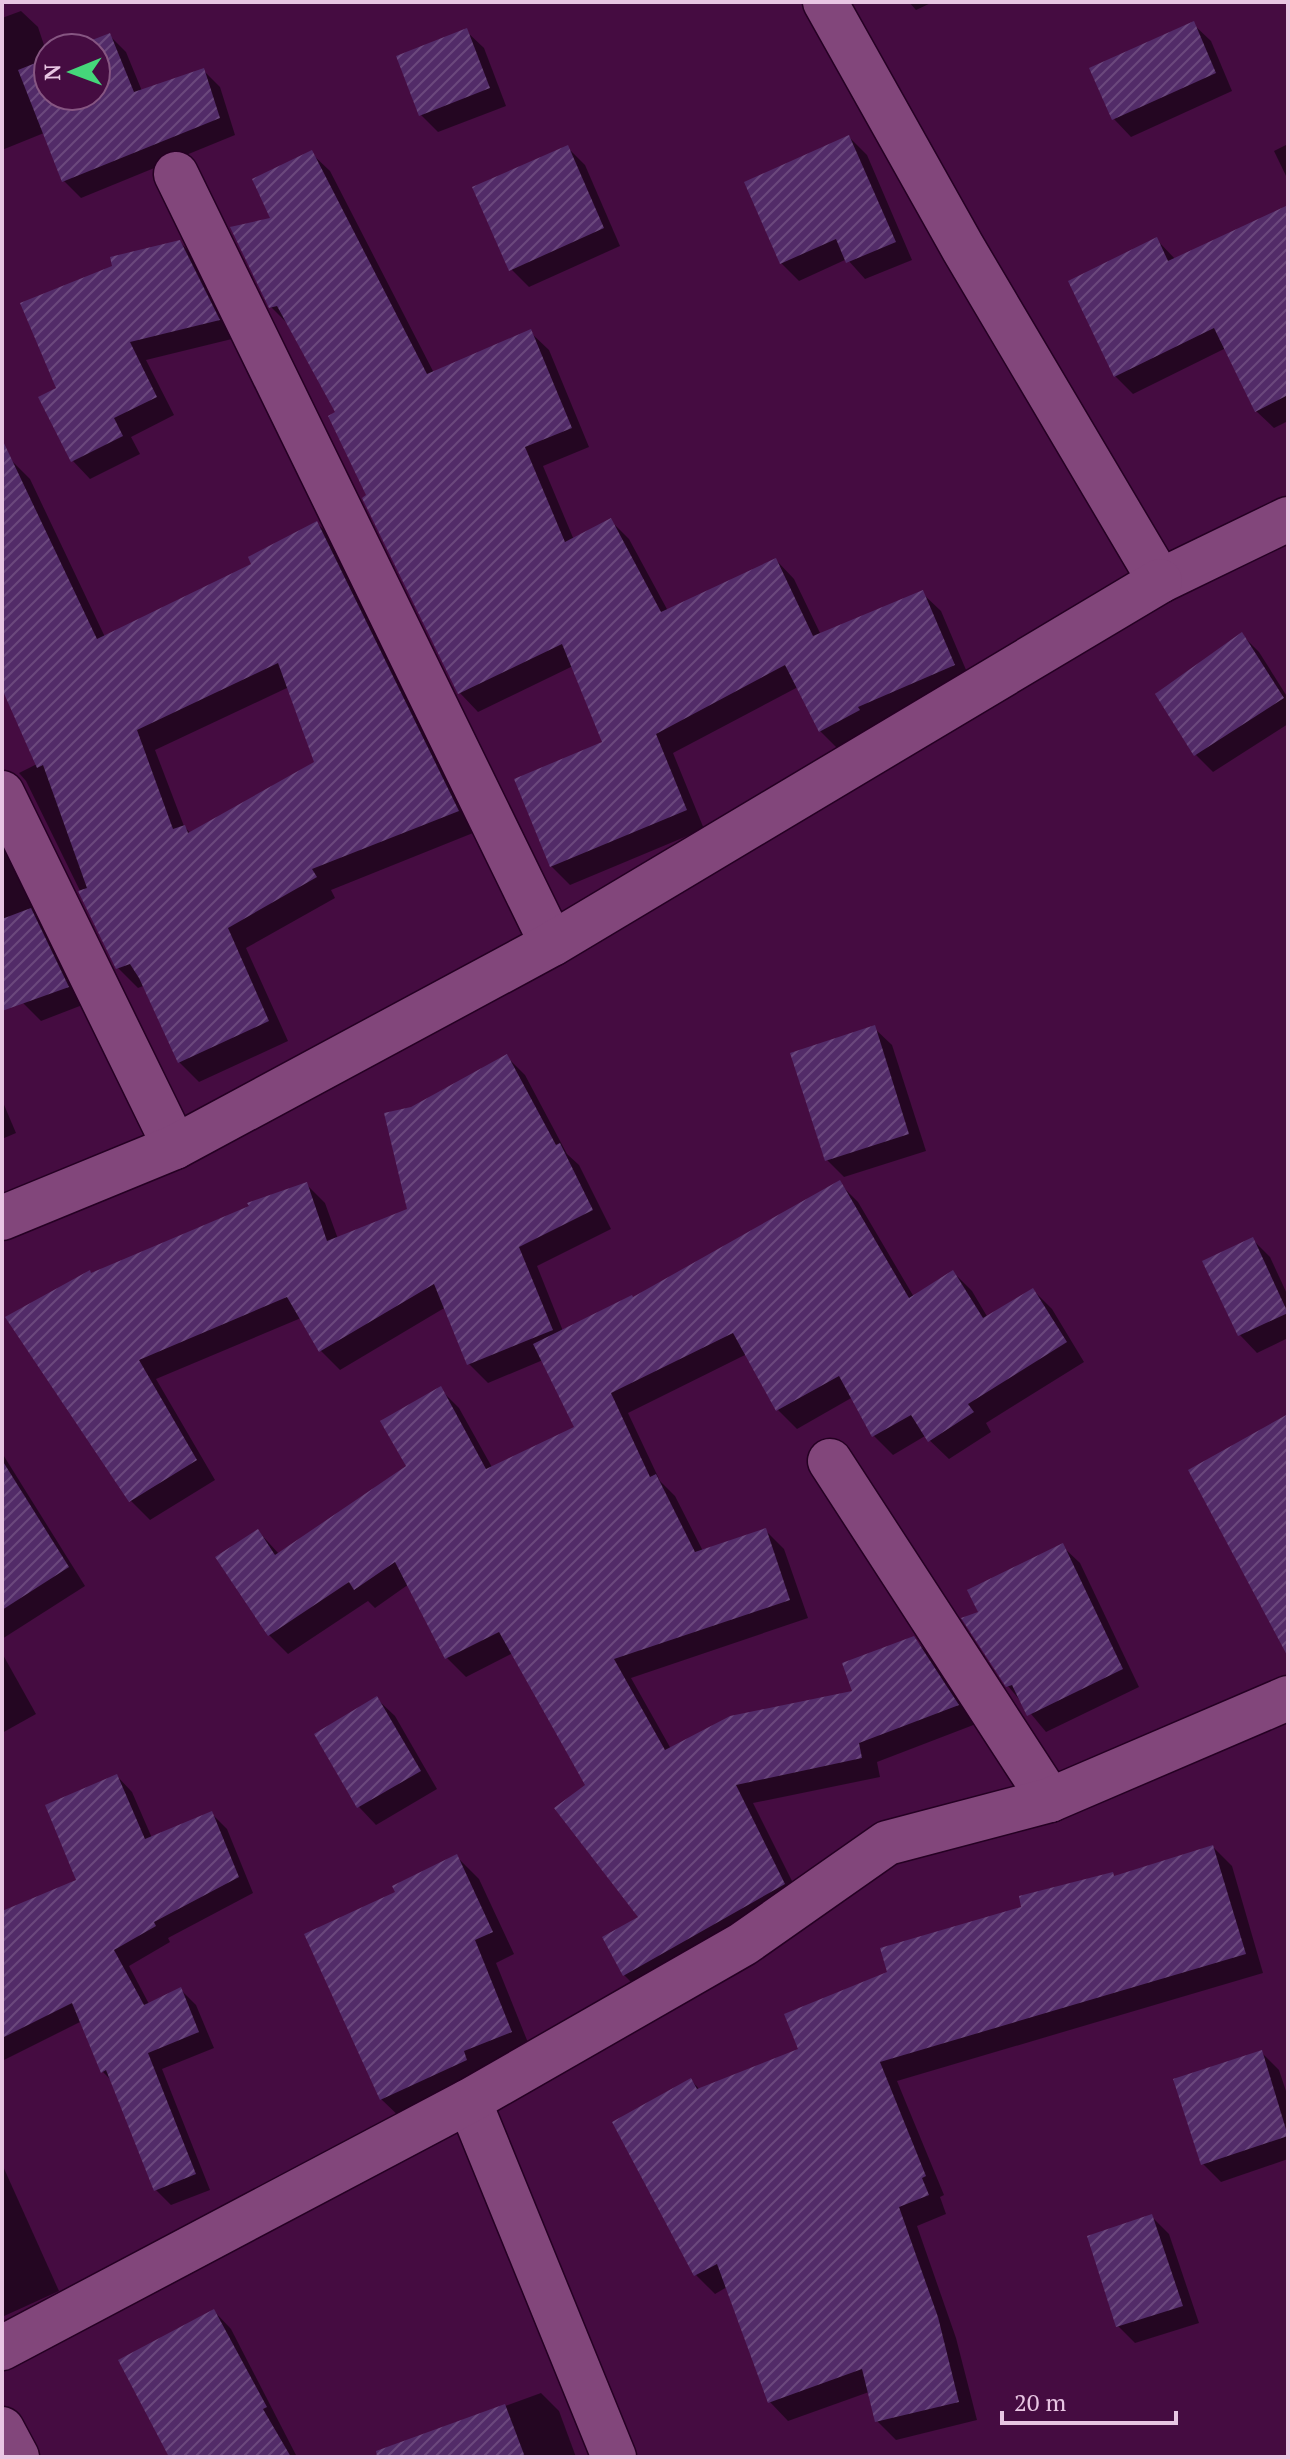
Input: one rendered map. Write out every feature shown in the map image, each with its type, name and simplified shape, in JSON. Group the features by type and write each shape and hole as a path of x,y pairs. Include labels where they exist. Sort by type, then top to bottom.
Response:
{"street":[{"path":"825,2 963,248 1160,581"},
{"path":"176,174 552,944"},
{"path":"2,1218 175,1147 552,944 1160,581 1288,519"},
{"path":"2,793 175,1147"},
{"path":"830,1461 1050,1800"},
{"path":"2,2348 469,2101 743,1944 887,1843 1050,1800 1288,1698"},
{"path":"469,2101 614,2457"},
{"path":"2,2429 17,2457"}],"building":[{"path":"1194,21 1216,73 1112,120 1089,68"},
{"path":"467,28 490,88 419,116 396,56"},
{"path":"112,38 134,92 204,68 220,118 62,182 34,112 112,112"},
{"path":"32,64 32,106 18,70"},
{"path":"849,135 896,242 846,263 836,239 780,264 744,182"},
{"path":"568,145 604,228 509,271 472,187"},
{"path":"312,150 427,374 531,329 572,428 525,447 565,542 611,518 661,612 776,558 813,636 923,590 955,665 858,707 860,710 819,732 785,665 656,734 687,810 550,867 514,779 602,742 562,644 458,694 362,498 366,495 328,416 335,412 277,306 269,308 230,227 270,218 252,179"},
{"path":"1288,205 1288,395 1255,412 1214,328 1114,377 1068,281 1157,237 1168,261"},
{"path":"180,240 220,320 130,342 157,397 114,418 123,436 71,462 38,397 56,388 20,303 112,266 110,257"},
{"path":"2,439 97,639 251,564 248,557 317,521 459,811 312,869 317,877 228,928 269,1021 178,1063 139,978 130,964 116,969 78,891 87,888 43,765 37,768 2,689","holes":["278,663 314,762 188,833 185,825 173,829 137,730"]},
{"path":"1242,632 1284,698 1194,756 1155,694"},
{"path":"31,908 69,987 2,1011 2,919"},
{"path":"875,1025 909,1134 825,1161 790,1053"},
{"path":"507,1054 556,1145 560,1143 593,1210 519,1247 553,1330 467,1365 434,1284 319,1352 287,1297 139,1360 197,1460 129,1502 5,1317 90,1270 91,1273 249,1206 247,1203 307,1182 327,1241 407,1209 384,1113 411,1107"},
{"path":"840,1180 909,1298 953,1270 983,1318 1033,1288 1067,1342 968,1404 974,1412 928,1442 911,1415 872,1437 839,1376 776,1411 733,1333 611,1393 650,1477 656,1474 695,1552 766,1528 790,1600 614,1659 665,1750 730,1716 852,1691 842,1663 914,1636 959,1705 859,1743 862,1758 736,1785 785,1884 623,1976 602,1937 638,1917 554,1808 585,1785 499,1632 445,1659 395,1562 354,1590 349,1582 268,1636 215,1557 258,1529 275,1555 406,1466 380,1421 441,1386 486,1469 574,1427 533,1344 633,1297"},
{"path":"1253,1237 1288,1313 1238,1336 1202,1261"},
{"path":"1288,1414 1288,1657 1188,1470"},
{"path":"2,1460 69,1567 2,1610"},
{"path":"1063,1543 1123,1669 1027,1716 1012,1685 1006,1687 961,1618 978,1612 967,1590"},
{"path":"377,1696 421,1771 357,1808 314,1734"},
{"path":"117,1774 145,1839 212,1811 239,1877 154,1922 156,1926 114,1950 144,2005 181,1987 199,2032 148,2053 196,2174 154,2191 106,2070 101,2073 72,2003 2,2038 2,1911 76,1880 45,1805"},
{"path":"1213,1845 1246,1954 880,2062 926,2176 922,2178 929,2195 899,2207 938,2317 959,2402 875,2422 862,2369 768,2403 717,2264 694,2276 612,2122 691,2078 697,2089 798,2049 784,2014 887,1972 880,1948 1021,1907 1019,1896 1113,1872 1114,1876"},
{"path":"457,1854 493,1932 475,1940 512,2032 464,2051 467,2060 380,2100 304,1934 395,1892 392,1886"},
{"path":"1262,2050 1288,2136 1201,2165 1173,2079"},
{"path":"1152,2214 1183,2306 1116,2327 1087,2236"},
{"path":"214,2309 267,2407 263,2409 291,2457 169,2457 118,2360"},
{"path":"505,2404 525,2457 377,2457 376,2451"}]}
